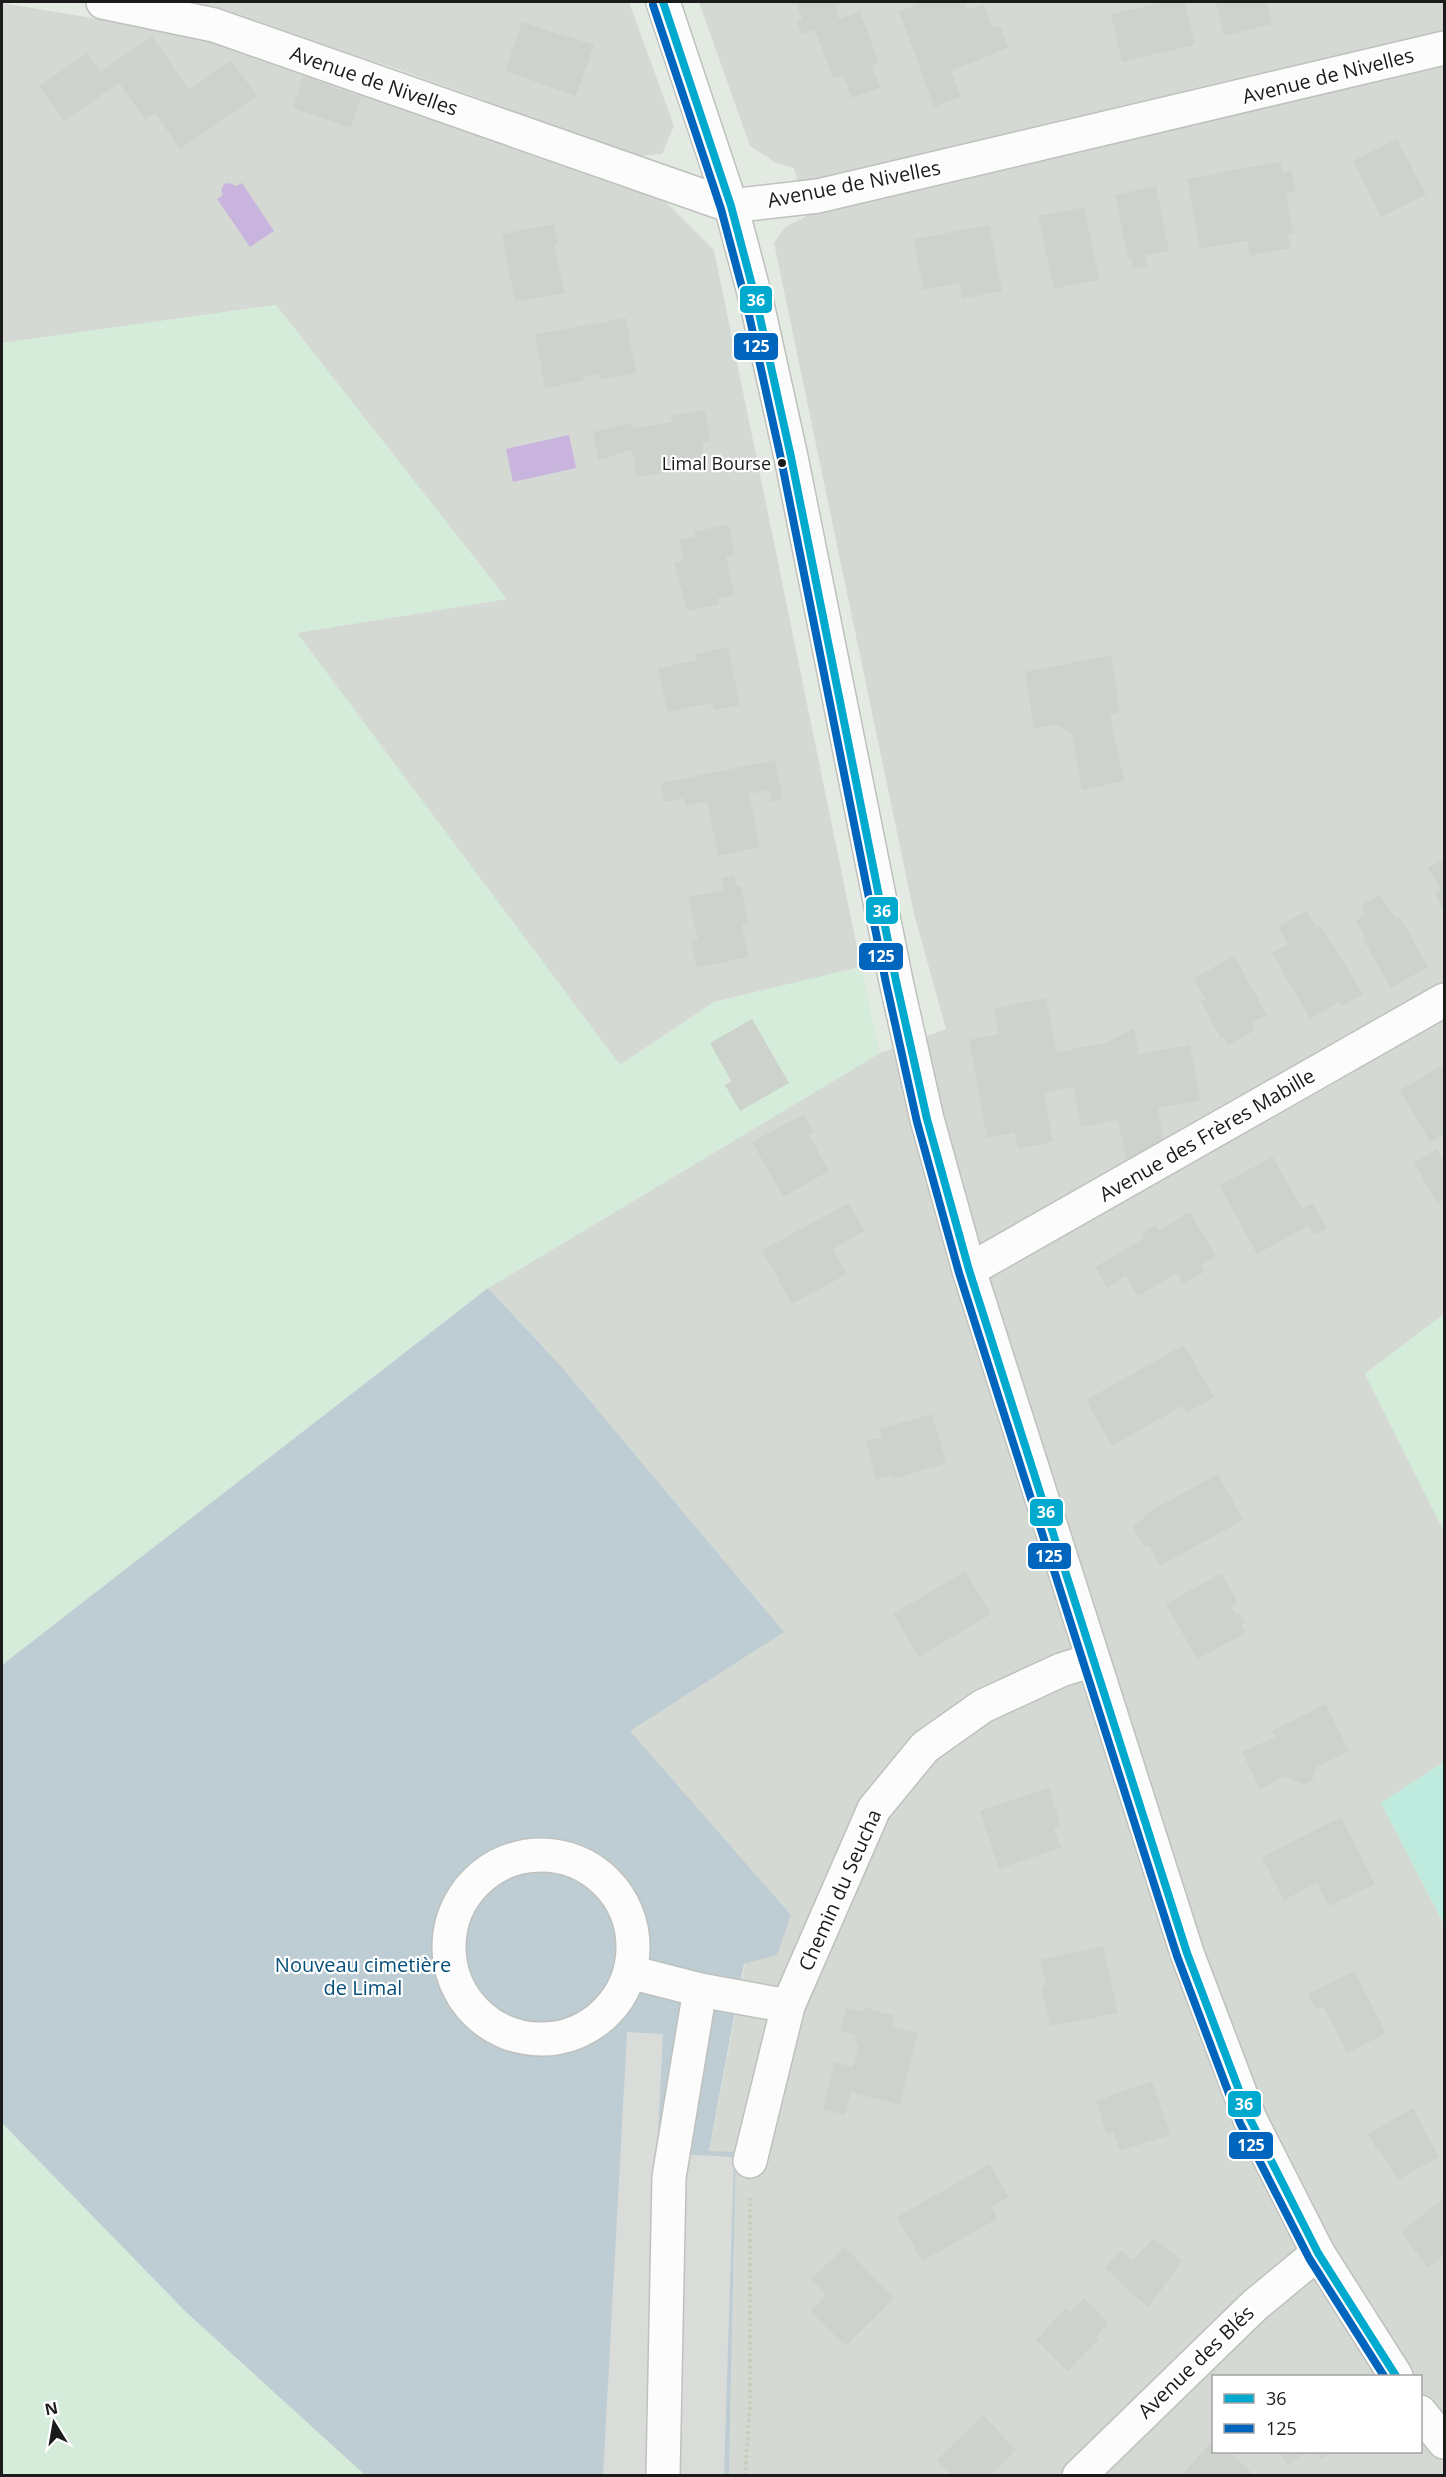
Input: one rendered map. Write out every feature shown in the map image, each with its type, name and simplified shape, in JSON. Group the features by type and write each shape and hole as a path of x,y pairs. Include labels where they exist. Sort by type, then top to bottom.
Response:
{"street":[{"name":"Avenue de Nivelles","path":"103,2 213,25 732,206 818,196 1444,48"},
{"path":"663,2 732,206 757,304 791,457 896,981 927,1119 969,1270 1195,1976 1250,2119 1318,2253 1395,2375"},
{"name":"Avenue des Frères Mabille","path":"969,1270 1444,1000"},
{"name":"Chemin du Seucha","path":"750,2161 788,2006 874,1809 925,1747 983,1706 1061,1670 1093,1660"},
{"path":"556,1855 593,1869 620,1897 633,1933 630,1972 612,2006 582,2030 544,2040 506,2033 474,2012 453,1978 448,1940 458,1903 483,1873 518,1856 556,1855"},
{"path":"630,1972 700,1990 788,2006"},
{"path":"663,2475 669,2177 700,1990"},
{"name":"Avenue des Blés","path":"1079,2475 1255,2306 1318,2253"},
{"path":"1422,2414 1444,2442"}],"path":[{"path":"746,2475 750,2405 750,2161"}],"shaded area":[{"path":"181,2 629,2 674,126 662,154 639,156 392,67"},
{"path":"699,2 1444,2 1444,1314 1365,1374 1444,1531 1444,1762 1381,1803 1444,1924 1444,2475 729,2475 736,2153 709,2152 745,1964 791,1915 629,1731 783,1631 560,1365 488,1288 880,1053 946,1029 914,914 774,243 785,227 807,216 794,168 776,163 750,146"},
{"path":"2,3 158,29 289,63 664,200 714,250 861,967 714,1002 620,1065 296,633 506,599 276,305 2,343"},
{"path":"230,183 236,186 242,183 274,231 250,247 217,199 223,195 221,190 224,184"},
{"path":"569,435 576,468 513,482 506,449"},
{"path":"1444,1762 1444,1924 1381,1803"},
{"path":"627,2032 663,2034 657,2153 734,2157 724,2475 603,2476"}],"green space":[{"path":"276,305 507,599 297,633 620,1065 714,1002 861,967 880,1053 488,1288 2,1665 2,343"},
{"name":"Nouveau cimetière de Limal","path":"488,1288 560,1365 784,1632 630,1731 791,1915 777,1955 744,1964 709,2151 736,2152 729,2475 365,2475 186,2312 2,2123 2,1665"},
{"path":"1444,1314 1444,1531 1365,1374"},
{"path":"2,2123 186,2312 365,2475 2,2475"}],"building":[{"path":"796,2 841,2 835,6 839,19 860,12 879,62 872,65 880,88 852,98 843,75 833,79 815,30 802,34 797,21 802,19"},
{"path":"924,2 964,2 967,10 984,4 992,27 1000,25 1008,48 951,71 961,97 934,107 899,11"},
{"path":"1164,2 1185,2 1195,45 1122,62 1111,14"},
{"path":"1216,2 1267,2 1272,24 1224,36"},
{"path":"522,22 594,45 576,96 505,71"},
{"path":"152,36 189,90 231,60 257,96 180,149 155,113 145,120 119,83 64,121 39,86 87,53 100,72"},
{"path":"303,76 361,97 351,128 293,108"},
{"path":"1397,139 1426,195 1381,217 1353,161"},
{"path":"1280,161 1283,173 1292,170 1295,192 1286,193 1293,233 1287,234 1291,248 1250,256 1247,241 1200,249 1187,179"},
{"path":"1156,186 1169,251 1145,255 1147,266 1133,269 1131,259 1128,259 1115,195"},
{"path":"1084,207 1099,280 1054,289 1038,216"},
{"path":"554,224 558,245 554,245 565,293 515,302 502,234"},
{"path":"989,225 1002,291 962,299 959,283 923,290 914,239"},
{"path":"626,318 636,373 599,379 598,374 583,377 584,381 545,388 535,334"},
{"path":"705,410 711,441 702,443 704,458 702,463 664,465 665,473 637,477 632,450 598,460 593,432 632,423 633,428 672,422 671,416"},
{"path":"729,525 735,555 726,556 734,595 718,598 719,604 687,611 674,563 683,561 679,540 695,537 694,531"},
{"path":"728,647 740,705 714,710 713,703 667,712 658,668 696,660 695,654"},
{"path":"1111,655 1120,712 1110,715 1124,781 1082,790 1072,734 1056,724 1034,729 1025,672"},
{"path":"775,760 783,800 771,802 769,790 749,794 760,847 718,856 707,801 686,806 684,798 664,802 661,783"},
{"path":"1444,859 1444,908 1442,909 1435,893 1441,890 1428,868"},
{"path":"734,876 737,887 741,886 749,924 742,925 748,957 697,968 691,941 698,940 688,897 724,890 721,878"},
{"path":"1379,895 1397,919 1400,917 1428,967 1391,988 1363,939 1366,937 1356,921 1365,914 1362,905"},
{"path":"1306,911 1317,928 1320,925 1363,994 1342,1006 1339,1002 1310,1019 1272,953 1288,944 1278,926"},
{"path":"1234,956 1267,1015 1251,1023 1254,1031 1228,1045 1224,1037 1221,1038 1200,1000 1206,1000 1194,978"},
{"path":"1046,998 1056,1052 1106,1043 1134,1028 1139,1054 1190,1045 1200,1100 1158,1108 1163,1139 1126,1160 1118,1120 1081,1127 1073,1087 1044,1093 1053,1142 1018,1149 1014,1133 987,1138 969,1040 999,1034 994,1008"},
{"path":"752,1019 789,1083 740,1111 725,1085 731,1081 710,1043"},
{"path":"1443,1065 1444,1134 1430,1142 1400,1090"},
{"path":"804,1114 814,1132 809,1135 829,1171 783,1197 752,1142"},
{"path":"1437,1149 1444,1162 1444,1198 1437,1203 1414,1163"},
{"path":"1273,1157 1302,1209 1313,1203 1327,1228 1314,1235 1308,1226 1257,1254 1219,1185"},
{"path":"849,1203 864,1231 833,1249 847,1274 792,1304 762,1250"},
{"path":"1190,1212 1216,1256 1201,1265 1204,1272 1183,1283 1177,1273 1138,1296 1126,1276 1107,1288 1095,1267 1145,1238 1142,1233 1156,1225 1159,1230"},
{"path":"1184,1345 1214,1397 1187,1413 1182,1406 1112,1446 1086,1400"},
{"path":"932,1414 946,1463 894,1479 893,1476 876,1479 866,1440 882,1438 879,1429"},
{"path":"1218,1474 1243,1520 1160,1566 1149,1545 1144,1547 1132,1525 1145,1518 1143,1515"},
{"path":"965,1571 991,1614 919,1657 893,1614"},
{"path":"1222,1573 1238,1603 1231,1607 1236,1615 1240,1613 1245,1623 1241,1625 1246,1633 1197,1659 1166,1604"},
{"path":"1326,1704 1349,1751 1317,1767 1312,1781 1305,1784 1284,1777 1260,1789 1242,1752 1275,1737 1272,1731"},
{"path":"1049,1788 1061,1826 1054,1829 1061,1848 999,1869 980,1811"},
{"path":"1341,1817 1375,1884 1329,1906 1317,1883 1284,1900 1262,1857"},
{"path":"1103,1946 1118,2013 1050,2026 1042,1990 1046,1982 1040,1960"},
{"path":"1354,1971 1386,2033 1347,2053 1323,2006 1316,2010 1308,1994"},
{"path":"864,2007 895,2016 892,2026 918,2033 900,2105 851,2092 845,2115 823,2109 835,2062 853,2067 859,2043 854,2042 856,2035 840,2031 846,2008 863,2012"},
{"path":"1152,2081 1170,2135 1120,2151 1113,2131 1107,2135 1096,2101"},
{"path":"1413,2108 1439,2157 1397,2180 1379,2148 1377,2150 1368,2134"},
{"path":"990,2164 1008,2197 992,2207 997,2219 922,2261 897,2217"},
{"path":"1444,2198 1444,2255 1428,2268 1401,2232"},
{"path":"1154,2238 1182,2261 1148,2308 1105,2268 1120,2250 1133,2260"},
{"path":"845,2247 894,2299 845,2346 810,2311 826,2295 811,2279"},
{"path":"1084,2298 1108,2323 1096,2337 1099,2340 1068,2371 1036,2340 1065,2308 1070,2312"},
{"path":"983,2415 1016,2450 990,2476 952,2476 937,2460"},
{"path":"1212,2442 1212,2453 1231,2453 1252,2473 1249,2476 1180,2476"},
{"path":"1279,2453 1306,2453 1288,2465"},
{"path":"1317,2453 1331,2453 1322,2459"}],"transit line":[{"name":"36","path":"663,2 731,206 757,304 791,457 896,981 927,1119 969,1270 1187,1953 1250,2119 1318,2253 1395,2375"},
{"name":"125","path":"653,5 721,209 747,306 781,459 886,983 917,1122 959,1273 1177,1956 1240,2123 1309,2258 1383,2375"}],"place":[{"name":"Limal Bourse","path":"782,463"}]}
